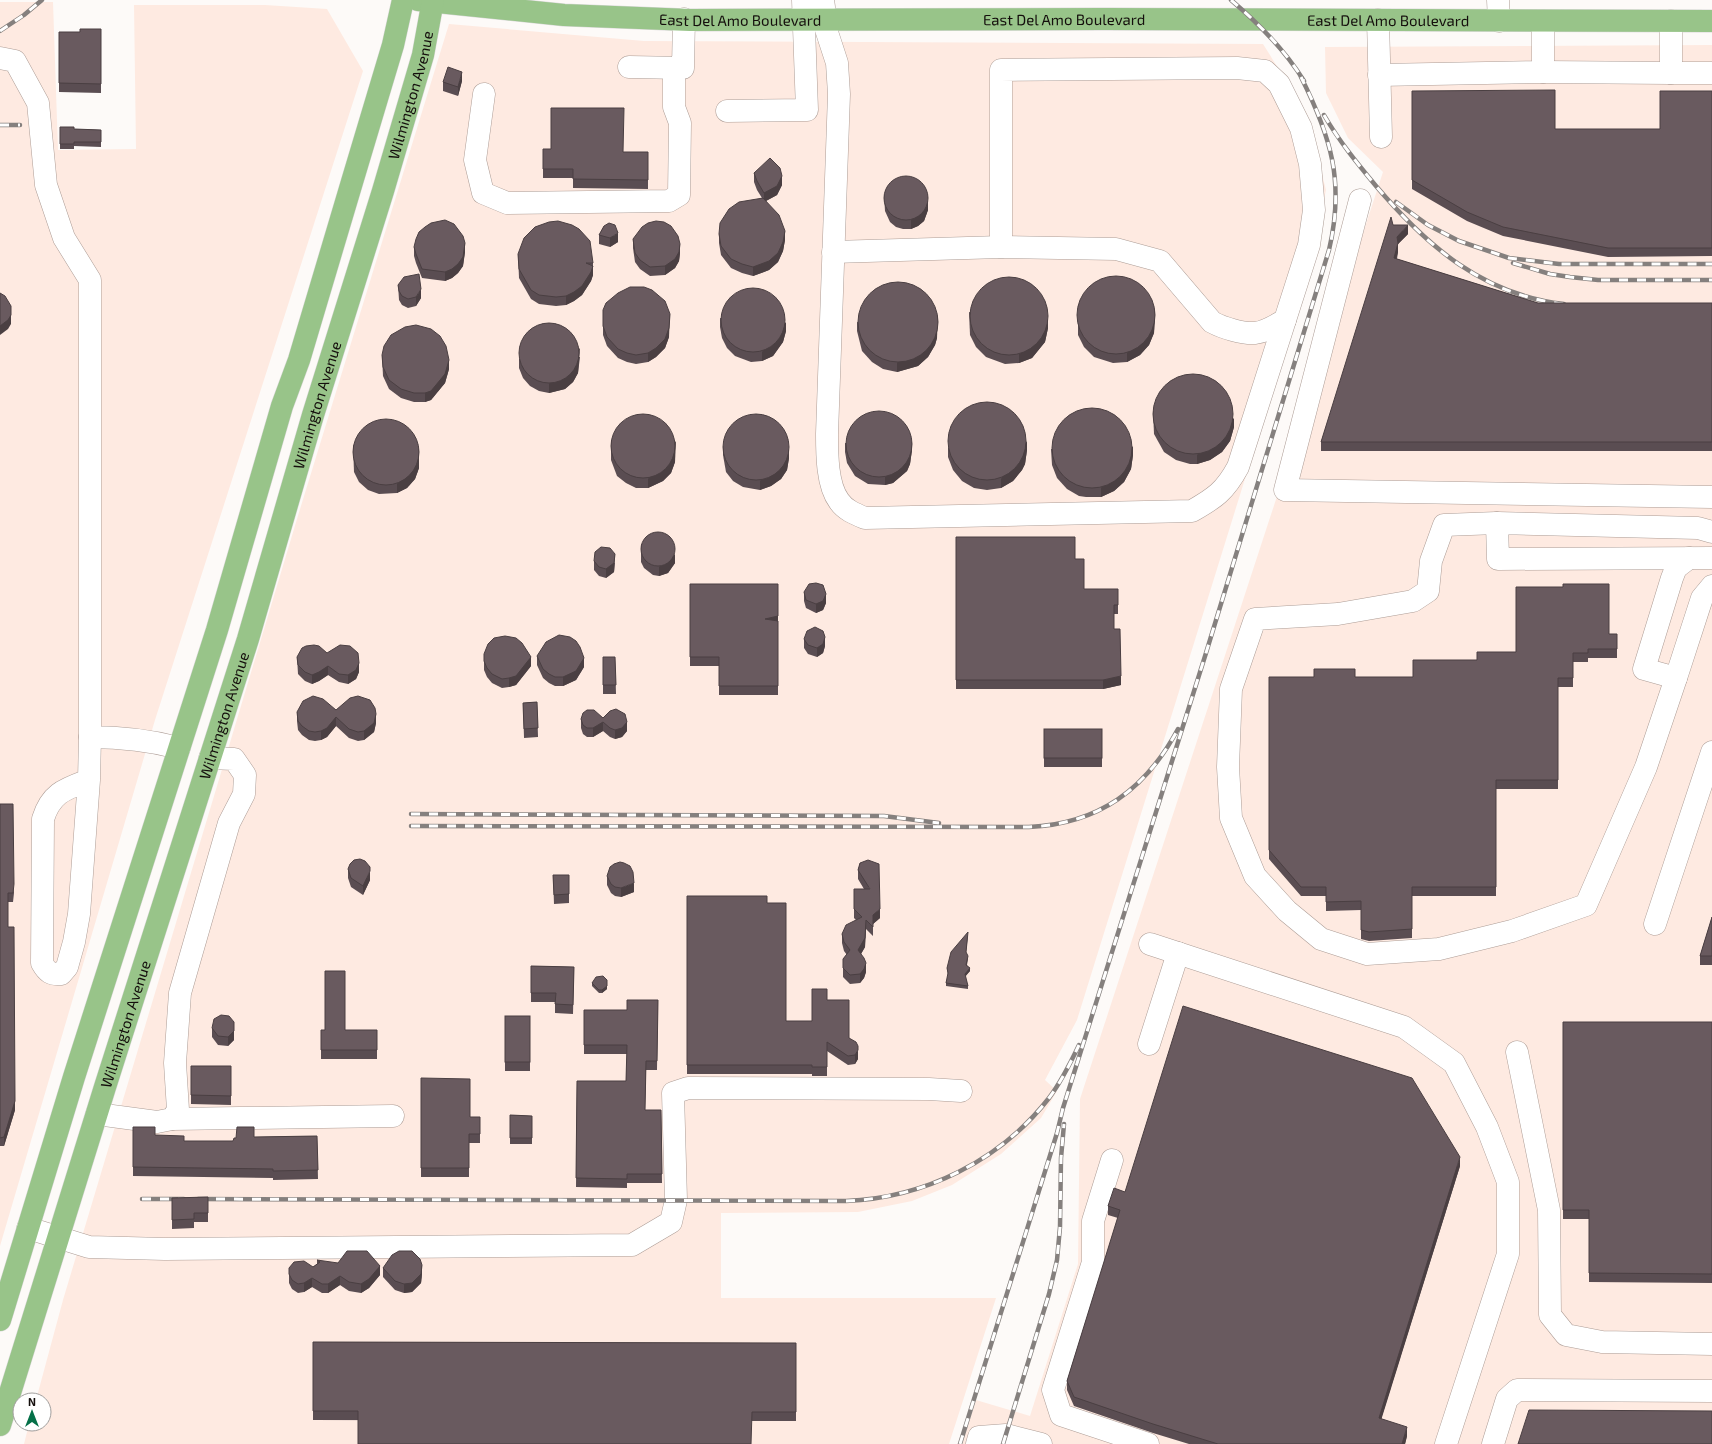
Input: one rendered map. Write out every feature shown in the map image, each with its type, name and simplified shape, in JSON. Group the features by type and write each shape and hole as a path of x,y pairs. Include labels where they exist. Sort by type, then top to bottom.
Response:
{"main road":[{"name":"Wilmington Avenue","path":"0,1320 77,1070 217,630 282,406 299,360 352,182 392,45 403,0"},
{"name":"Wilmington Avenue","path":"0,1425 248,639 313,415 384,191 423,55 427,1"},
{"name":"East Del Amo Boulevard","path":"427,1 564,15 684,19 813,10 1378,20 1498,10 1543,21 1712,21"},
{"path":"179,748 210,758"}],"street":[{"path":"726,111 807,110 813,10"},
{"path":"813,10 836,63 838,94 827,434 828,465 834,490 839,501 850,512 865,518 1192,511 1214,499 1231,481 1238,467 1309,245 1314,210 1310,164 1301,128 1279,84 1265,71 1237,68 1001,70 1001,248"},
{"path":"629,67 683,68 684,19"},
{"path":"1378,20 1382,137"},
{"path":"1543,21 1543,72"},
{"path":"1671,21 1671,73"},
{"path":"0,58 15,61 38,103 46,185 64,238 90,280 89,780 82,881 74,942 67,967 61,974 54,974 46,971 42,963 43,819 46,810 53,799 63,789 89,780"},
{"path":"484,94 475,160 483,193 506,203 668,200 679,196 680,123 674,107 674,68"},
{"path":"1379,75 1543,72 1712,72"},
{"path":"1360,200 1285,490 1712,497"},
{"path":"833,252 1001,248 1116,248 1160,261 1212,322 1223,328 1255,333 1270,328 1285,320"},
{"path":"1712,532 1698,528 1497,523 1444,525 1431,561 1428,591 1413,601 1338,614 1255,619 1231,689 1228,767 1231,818 1255,876 1287,911 1322,939 1367,954 1439,949 1512,931 1586,905 1646,767 1702,598 1712,586"},
{"path":"1497,523 1498,559 1712,558"},
{"path":"1676,678 1644,669 1676,568 1689,558"},
{"path":"90,737 142,740 179,748"},
{"path":"1655,924 1712,752"},
{"path":"172,1119 178,1110 174,1063 180,993 228,823 244,794 245,775 234,759 210,758"},
{"path":"1150,944 1404,1027 1454,1063 1487,1127 1508,1182 1508,1254 1446,1444"},
{"path":"1149,1044 1178,953"},
{"path":"1517,1052 1549,1210 1550,1315 1566,1335 1602,1342 1712,1344"},
{"path":"28,1228 89,1247 165,1249 632,1245 671,1222 676,1200 672,1093 688,1088 929,1089 961,1091"},
{"path":"97,1114 158,1122 172,1119 392,1116"},
{"path":"1112,1160 1093,1221 1093,1262 1053,1390 1060,1415 1148,1444"},
{"path":"1493,1444 1507,1400 1517,1390 1712,1392"},
{"path":"977,1444 979,1437 1006,1435 1041,1444"}],"shaded area":[{"path":"0,2 53,2 58,150 136,149 134,5 265,5 327,9 363,71 155,720 0,1246"},
{"path":"449,24 644,41 1263,44 1307,114 1326,190 1307,279 1077,1020 1045,1080 1057,1091 1041,1118 1001,1154 952,1185 912,1201 858,1212 721,1213 721,1298 996,1298 949,1444 24,1444 27,1432 52,1432 52,1392 38,1392 63,1300 297,519"},
{"path":"1712,45 1712,1444 962,1444 976,1400 1030,1416 1078,1264 1080,1099 1383,172 1348,138 1326,93 1325,47"}],"building":[{"path":"80,29 101,29 101,84 59,83 59,32 80,32"},
{"path":"448,67 462,72 458,87 443,82"},
{"path":"1555,90 1555,129 1660,129 1660,91 1712,91 1712,248 1608,248 1503,227 1467,212 1412,180 1412,91"},
{"path":"551,108 624,108 623,152 648,152 648,180 573,179 573,169 543,169 543,149 551,149"},
{"path":"60,127 101,130 101,142 74,142 74,144 60,144"},
{"path":"770,158 780,168 782,176 777,186 764,193 754,173"},
{"path":"906,176 918,180 924,186 928,198 924,210 918,216 906,220 894,216 888,210 884,198 888,186 894,180"},
{"path":"763,198 779,215 785,231 783,242 778,253 769,261 753,267 731,259 721,246 719,234 720,223 729,209 739,202"},
{"path":"1391,217 1393,225 1408,225 1397,237 1398,243 1394,258 1538,303 1712,303 1712,442 1321,442"},
{"path":"445,220 454,224 463,236 465,243 463,257 452,269 445,272 422,269 414,247 419,232 431,223"},
{"path":"558,221 572,225 579,229 590,241 593,263 586,263 593,266 582,286 574,292 566,296 556,297 539,295 531,290 519,269 518,254 524,238 535,227 549,222"},
{"path":"656,221 664,222 671,226 678,236 680,244 679,252 675,259 665,266 650,267 640,260 635,253 633,239 642,227 648,223"},
{"path":"609,223 615,225 618,233 610,238 599,235 604,226"},
{"path":"419,274 421,289 416,297 408,299 402,296 398,285 404,277"},
{"path":"1116,276 1131,279 1144,287 1152,300 1155,315 1152,330 1144,343 1131,351 1116,354 1101,351 1088,343 1080,330 1077,315 1080,300 1088,287 1101,279"},
{"path":"1009,277 1024,280 1037,288 1045,301 1048,316 1045,331 1037,344 1024,352 1009,355 994,352 981,344 973,331 970,316 973,301 981,288 994,280"},
{"path":"898,282 913,285 926,294 935,307 938,322 935,337 926,350 913,359 898,362 883,359 870,350 861,337 858,322 861,307 870,294 883,285"},
{"path":"630,287 644,287 652,290 665,301 670,314 669,328 665,339 656,348 648,353 636,355 618,349 607,337 603,326 603,310 606,303 618,293"},
{"path":"747,288 759,288 776,297 783,308 785,320 783,332 776,343 759,352 747,352 735,347 726,338 721,326 721,314 726,302 735,293"},
{"path":"0,293 5,296 11,306 11,315 8,320 0,326"},
{"path":"543,323 555,323 566,328 574,336 579,347 577,365 566,378 555,383 543,383 532,378 524,370 519,359 519,347 524,336 532,328"},
{"path":"416,325 431,329 440,336 446,346 449,360 445,374 431,391 425,393 414,393 401,389 389,380 383,367 382,355 384,346 391,335 405,327"},
{"path":"1185,374 1201,374 1222,385 1233,406 1233,422 1222,443 1201,454 1185,454 1171,448 1164,443 1159,436 1153,422 1153,406 1159,392 1164,385 1171,380"},
{"path":"979,402 995,402 1009,408 1020,419 1026,433 1026,449 1020,463 1009,474 995,480 979,480 965,474 954,463 948,449 948,433 954,419 965,408"},
{"path":"1084,408 1100,408 1121,419 1132,440 1132,456 1121,477 1100,488 1084,488 1070,482 1063,477 1058,470 1052,456 1052,440 1058,426 1063,419 1070,414"},
{"path":"879,411 891,414 902,421 909,432 912,444 909,456 902,467 891,474 879,477 867,474 856,467 849,456 846,444 849,432 856,421 867,414"},
{"path":"637,414 649,414 666,423 673,434 675,446 673,458 666,469 649,478 637,478 625,473 616,464 611,452 611,440 616,428 625,419"},
{"path":"756,414 769,417 779,424 786,434 789,447 786,460 779,470 769,477 756,480 743,477 733,470 726,460 723,447 726,434 733,424 743,417"},
{"path":"379,419 393,419 405,424 414,433 419,445 417,465 410,476 393,485 379,485 367,480 358,471 353,459 353,445 358,433 367,424"},
{"path":"655,532 661,532 665,533 672,539 675,549 674,556 668,563 661,566 655,566 651,565 644,559 641,552 641,546 642,542 648,535"},
{"path":"956,537 1075,537 1075,559 1084,559 1084,589 1118,589 1118,605 1114,605 1114,629 1120,629 1121,676 1103,680 956,680"},
{"path":"601,547 610,548 615,554 614,563 606,569 599,567 594,561 595,552"},
{"path":"816,583 823,585 826,594 823,601 816,604 806,600 804,592 809,584"},
{"path":"690,584 778,584 778,616 765,619 778,621 778,686 719,686 719,657 690,657"},
{"path":"1563,584 1609,584 1609,634 1617,634 1617,649 1588,649 1588,653 1573,653 1573,678 1558,678 1558,780 1496,780 1496,887 1412,887 1412,929 1369,932 1361,930 1361,901 1326,902 1326,887 1301,887 1269,850 1269,677 1314,677 1314,669 1355,669 1355,677 1413,677 1413,660 1477,660 1477,652 1516,652 1516,587 1563,587"},
{"path":"815,627 823,631 825,637 823,644 817,648 808,645 804,639 807,631"},
{"path":"559,635 570,637 576,641 584,658 576,671 563,677 555,677 543,669 537,656 546,642"},
{"path":"505,636 516,638 522,643 531,657 516,676 502,679 492,674 487,668 484,661 484,654 488,644 494,638"},
{"path":"314,645 319,646 327,653 340,645 350,646 358,653 359,663 356,670 348,675 339,674 328,666 312,675 305,672 298,665 297,657 302,648"},
{"path":"603,657 615,657 616,685 603,685"},
{"path":"313,696 323,699 336,710 350,698 358,696 370,700 375,708 376,714 374,723 364,731 358,732 349,729 336,717 327,728 315,732 309,731 298,721 297,712 303,701"},
{"path":"537,702 538,728 524,729 523,703"},
{"path":"616,709 625,714 627,722 622,728 615,730 603,722 593,728 587,728 583,725 581,719 583,713 587,710 594,710 603,718 610,711"},
{"path":"1044,729 1102,729 1102,758 1044,758"},
{"path":"0,804 13,804 14,884 13,893 8,893 8,927 14,927 15,1101 4,1137 0,1138"},
{"path":"360,859 365,861 370,867 370,871 363,886 351,878 348,869 354,860"},
{"path":"868,860 879,864 880,909 873,915 873,927 866,920 865,938 858,950 866,963 864,969 860,974 850,975 843,968 843,959 850,950 844,942 842,934 846,925 862,917 854,909 854,889 870,889 858,870 860,863"},
{"path":"620,862 630,866 633,872 634,883 621,888 615,887 611,884 607,876 610,867"},
{"path":"553,875 569,875 569,894 554,895"},
{"path":"687,896 767,896 767,903 786,903 786,1021 812,1021 812,989 827,989 827,1000 849,1000 849,1038 856,1042 858,1046 858,1050 855,1055 848,1056 827,1042 827,1067 812,1067 812,1065 687,1065"},
{"path":"1712,917 1712,956 1700,956"},
{"path":"968,932 966,952 968,956 966,965 970,968 965,974 968,986 946,983 948,973 947,968 951,952"},
{"path":"531,966 574,967 573,1005 555,1004 556,993 531,993"},
{"path":"325,971 345,971 345,1030 377,1030 377,1050 321,1050 321,1030 325,1030"},
{"path":"603,976 607,980 607,986 602,990 599,990 592,983 596,977"},
{"path":"627,1000 658,1000 657,1061 646,1061 645,1110 661,1110 662,1174 627,1174 627,1179 576,1178 577,1081 626,1081 627,1045 584,1045 584,1010 627,1010"},
{"path":"1183,1006 1412,1078 1460,1157 1379,1418 1407,1427 1402,1444 1218,1444 1074,1397 1067,1381 1120,1210 1108,1206 1114,1188 1125,1192"},
{"path":"221,1015 229,1016 234,1022 234,1031 228,1037 218,1036 212,1028 214,1019"},
{"path":"505,1016 530,1016 530,1062 505,1062"},
{"path":"1563,1022 1712,1022 1712,1274 1589,1273 1589,1210 1563,1210"},
{"path":"191,1066 231,1066 231,1096 191,1095"},
{"path":"421,1078 470,1079 470,1117 480,1117 480,1134 469,1134 469,1168 421,1168"},
{"path":"510,1115 532,1116 532,1138 510,1138"},
{"path":"133,1127 155,1127 155,1135 184,1136 184,1141 233,1141 234,1138 236,1138 237,1127 254,1127 254,1137 317,1136 318,1170 273,1171 273,1169 133,1167"},
{"path":"208,1197 208,1213 194,1213 194,1219 172,1220 172,1198"},
{"path":"347,1251 367,1251 380,1266 369,1279 361,1284 349,1282 340,1276 328,1284 322,1284 312,1278 304,1283 298,1284 292,1280 289,1274 289,1268 294,1262 304,1261 313,1267 320,1262 317,1260 338,1263"},
{"path":"399,1251 412,1251 420,1259 422,1265 421,1274 412,1283 404,1284 395,1281 383,1268 392,1255"},
{"path":"313,1342 796,1343 796,1412 752,1412 751,1444 358,1444 358,1411 313,1411"},
{"path":"1529,1410 1712,1411 1712,1444 1518,1444"}],"railway":[{"path":"0,31 24,15 42,0"},
{"path":"1231,0 1280,48 1304,81"},
{"path":"960,1444 1057,1133 1063,1108 1206,653 1329,250 1334,226 1336,203 1332,160 1320,120 1301,77"},
{"path":"1324,115 1342,143 1376,186 1395,208 1437,247 1482,279 1535,299 1564,304"},
{"path":"0,125 20,125"},
{"path":"1396,202 1428,225 1459,241 1509,258 1559,264 1712,264"},
{"path":"1513,263 1550,274 1598,280 1712,280"},
{"path":"411,826 1029,827 1054,824 1077,819 1098,810 1118,799 1135,786 1151,769 1178,729"},
{"path":"411,814 884,816 939,823"},
{"path":"198,1199 846,1201 875,1198 932,1184 958,1172 984,1157 1008,1140 1049,1098 1065,1073 1079,1045"},
{"path":"1003,1444 1049,1294 1057,1260 1060,1227 1061,1158 1064,1124"},
{"path":"142,1199 184,1199"}]}
